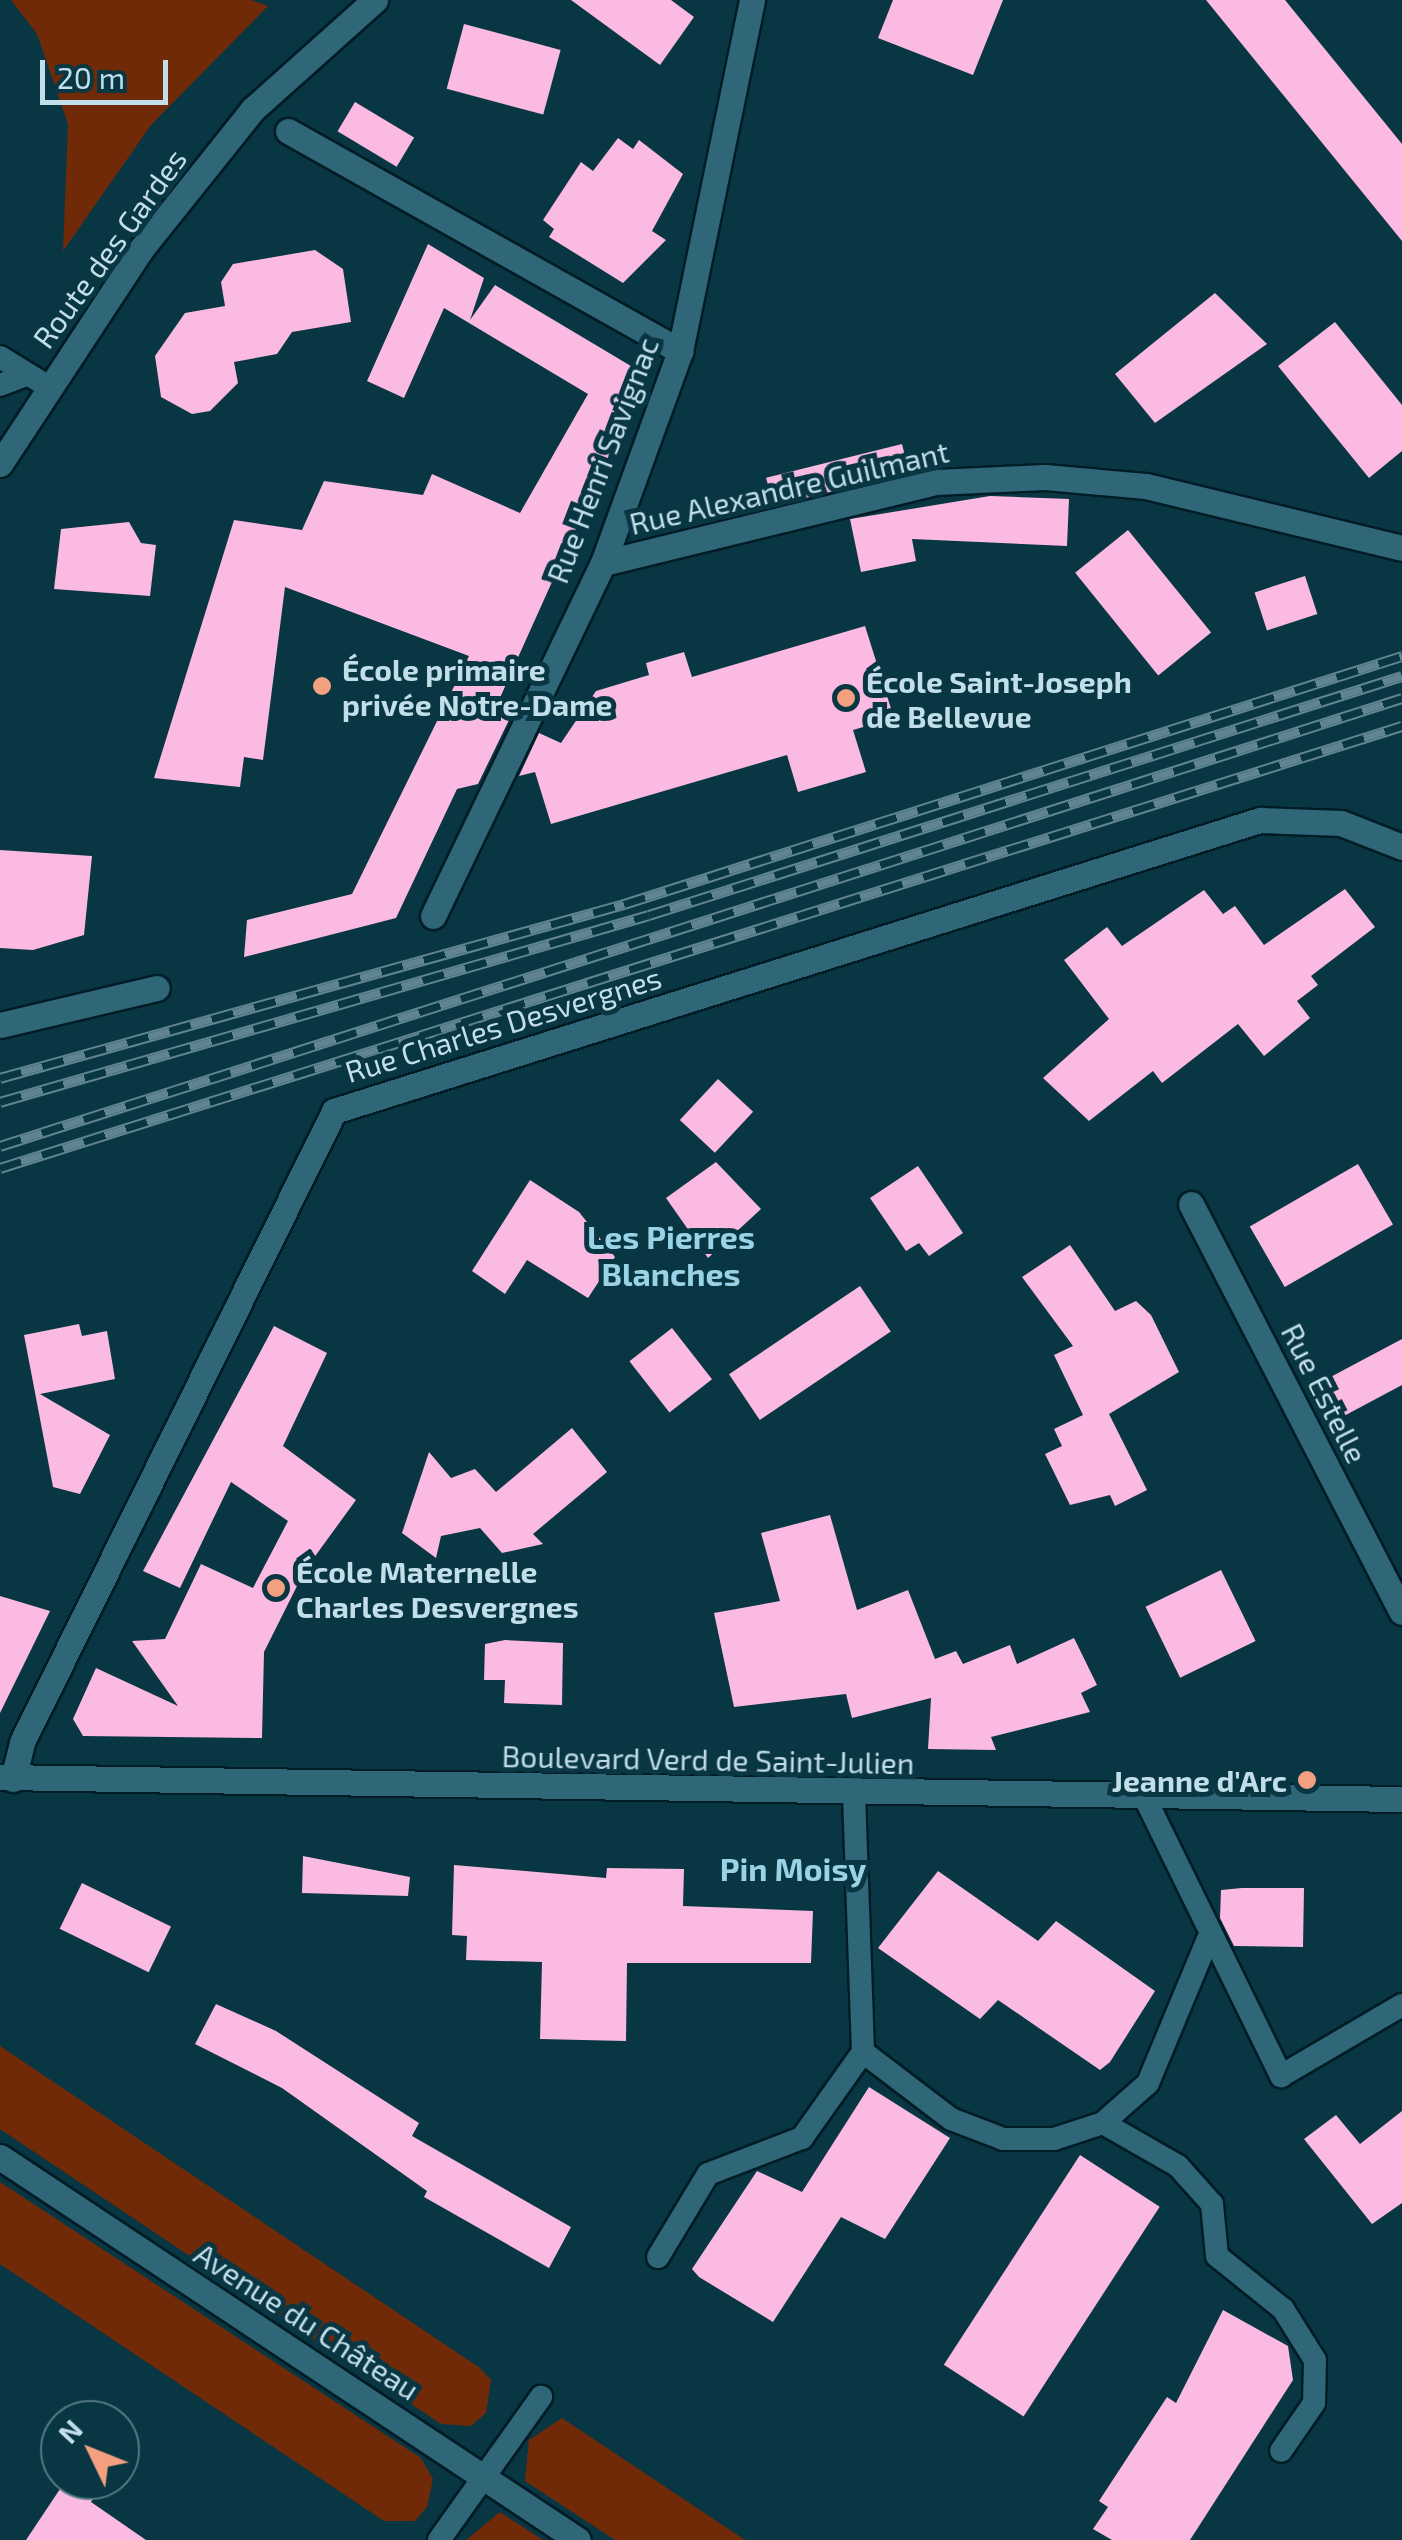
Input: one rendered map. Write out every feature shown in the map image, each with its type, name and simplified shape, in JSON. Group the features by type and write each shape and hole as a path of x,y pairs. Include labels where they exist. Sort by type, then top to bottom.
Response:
{"street":[{"name":"Route des Gardes","path":"0,464 39,381 253,109 374,0"},
{"name":"Rue Henri Savignac","path":"433,916 602,563 680,351 752,0"},
{"path":"288,131 680,351"},
{"name":"Rue Alexandre Guilmant","path":"602,563 935,482 1046,477 1146,486 1402,548"},
{"name":"Rue Charles Desvergnes","path":"4,1780 334,1111 1260,820 1342,823 1402,847"},
{"path":"0,1025 157,988"},
{"name":"Rue Estelle","path":"1191,1204 1402,1612"},
{"name":"Boulevard Verd de Saint-Julien","path":"4,1780 854,1795 1402,1799"},
{"name":"Avenue du Château","path":"0,2157 578,2540"}],"lane":[{"path":"0,356 39,381"},
{"path":"0,385 39,381"},
{"path":"658,2257 708,2174 802,2138 863,2052 854,1795"},
{"path":"1144,1796 1208,1939 1281,2076 1402,2005"},
{"path":"863,2052 951,2118 1003,2139 1054,2139 1103,2123 1148,2083 1208,1939"},
{"path":"1103,2123 1178,2166 1212,2204 1217,2256 1283,2308 1315,2360 1314,2403 1281,2452"},
{"path":"439,2540 541,2397"}],"shaded area":[{"path":"11,0 251,0 268,6 151,125 63,251 68,124 37,34"},
{"path":"0,2046 480,2368 491,2380 486,2413 471,2426 441,2424 0,2129"},
{"path":"0,2182 421,2458 433,2479 427,2507 415,2521 384,2521 0,2264"},
{"path":"562,2418 745,2540 615,2540 525,2481 529,2440"},
{"path":"500,2512 543,2540 466,2540"}],"building":[{"path":"571,0 671,0 694,17 660,65"},
{"path":"893,0 1003,0 973,75 878,38"},
{"path":"1206,0 1285,0 1402,144 1402,241"},
{"path":"464,24 561,50 543,115 447,89"},
{"path":"355,102 414,138 397,167 337,131"},
{"path":"618,138 633,149 639,140 683,174 652,231 666,240 623,283 549,237 554,229 543,220 581,162 593,171"},
{"path":"428,244 484,278 470,320 495,285 641,372 641,384 494,711 510,718 478,784 457,789 396,918 244,957 247,920 352,894 469,656 285,587 263,760 244,757 240,787 154,778 234,520 302,530 324,481 423,495 432,474 520,513 588,394 444,308 404,398 367,381"},
{"path":"315,250 343,269 351,322 292,332 277,354 234,362 238,383 210,411 192,414 161,397 155,356 185,313 225,306 221,282 233,264"},
{"path":"1215,293 1267,344 1155,423 1115,374"},
{"path":"1335,322 1402,405 1402,451 1369,478 1278,366"},
{"path":"902,444 909,472 773,506 766,478"},
{"path":"990,496 1069,499 1067,546 912,539 916,561 861,572 850,519"},
{"path":"129,522 141,543 156,545 150,596 54,589 61,529"},
{"path":"1128,530 1211,633 1158,675 1075,573"},
{"path":"1305,576 1317,614 1267,630 1255,592"},
{"path":"865,626 894,718 853,730 866,772 798,792 787,755 551,824 535,772 519,776 539,733 561,743 596,691 649,675 646,663 684,652 692,677"},
{"path":"0,850 92,856 84,935 33,950 0,948"},
{"path":"1345,889 1375,927 1311,976 1318,985 1297,1001 1310,1018 1264,1056 1238,1024 1162,1083 1153,1071 1089,1121 1043,1078 1109,1019 1064,960 1107,927 1122,946 1204,890 1223,914 1235,906 1264,945"},
{"path":"718,1079 753,1112 715,1153 680,1120"},
{"path":"716,1162 761,1209 708,1258 666,1198"},
{"path":"1358,1164 1393,1225 1285,1287 1250,1226"},
{"path":"918,1166 963,1233 929,1256 919,1243 906,1251 870,1198"},
{"path":"530,1180 579,1212 615,1257 588,1298 527,1260 505,1294 472,1271"},
{"path":"1070,1245 1115,1311 1136,1301 1151,1315 1179,1372 1109,1414 1147,1490 1115,1506 1110,1495 1070,1505 1045,1454 1062,1446 1054,1429 1083,1415 1054,1355 1073,1346 1022,1277"},
{"path":"860,1286 891,1332 760,1420 729,1374"},
{"path":"79,1324 82,1336 107,1331 115,1379 40,1394 110,1435 80,1494 53,1487 24,1335"},
{"path":"274,1326 327,1353 283,1446 356,1500 305,1570 264,1652 262,1738 83,1736 73,1719 96,1668 178,1706 132,1641 165,1639 201,1564 253,1588 288,1521 231,1482 180,1588 143,1571"},
{"path":"672,1328 712,1379 669,1412 629,1361"},
{"path":"1402,1339 1402,1385 1342,1417 1323,1381"},
{"path":"572,1428 607,1472 533,1534 543,1544 502,1553 480,1528 441,1536 436,1558 402,1533 429,1452 451,1478 475,1469 496,1492"},
{"path":"830,1515 857,1610 908,1590 935,1659 956,1651 963,1664 1010,1645 1017,1664 1074,1638 1097,1685 1081,1693 1090,1712 991,1737 996,1750 928,1749 931,1698 852,1718 846,1694 734,1707 714,1613 780,1601 761,1533"},
{"path":"1221,1570 1256,1641 1180,1678 1146,1607"},
{"path":"0,1596 50,1611 0,1713"},
{"path":"505,1640 563,1643 562,1705 504,1703 505,1680 484,1680 485,1644"},
{"path":"303,1856 410,1877 408,1896 302,1893"},
{"path":"454,1865 606,1878 607,1868 684,1869 683,1906 813,1911 811,1963 627,1963 626,2041 540,2039 542,1962 466,1960 467,1936 452,1935"},
{"path":"938,1871 1038,1941 1056,1921 1155,1991 1110,2062 1100,2070 998,2000 980,2019 878,1948"},
{"path":"82,1883 171,1926 149,1972 60,1929"},
{"path":"1304,1888 1303,1947 1234,1946 1220,1918 1221,1890"},
{"path":"216,2004 276,2031 419,2123 412,2136 571,2227 549,2268 424,2197 427,2191 282,2088 195,2044"},
{"path":"869,2087 950,2138 885,2239 841,2217 773,2322 699,2277 692,2269 757,2171 802,2192"},
{"path":"1402,2111 1402,2203 1372,2224 1304,2139 1336,2115 1360,2144"},
{"path":"1080,2155 1160,2207 1024,2416 944,2365"},
{"path":"1223,2310 1288,2346 1293,2380 1190,2540 1112,2540 1093,2529 1108,2507 1099,2501 1167,2397 1176,2403"},
{"path":"53,2500 92,2500 146,2540 26,2540"}],"railway":[{"path":"0,1078 624,904 1402,656"},
{"path":"0,1102 649,915 1402,676"},
{"path":"0,1146 1402,698"},
{"path":"0,1168 1402,726"}],"place":[{"name":"École primaire privée Notre-Dame","path":"322,686"},
{"name":"École Saint-Joseph de Bellevue","path":"846,698"},
{"name":"École Maternelle Charles Desvergnes","path":"276,1588"},
{"name":"Jeanne d'Arc","path":"1307,1780"}],"district":[{"name":"Les Pierres Blanches","path":"671,1256"},
{"name":"Pin Moisy","path":"793,1868"}]}
